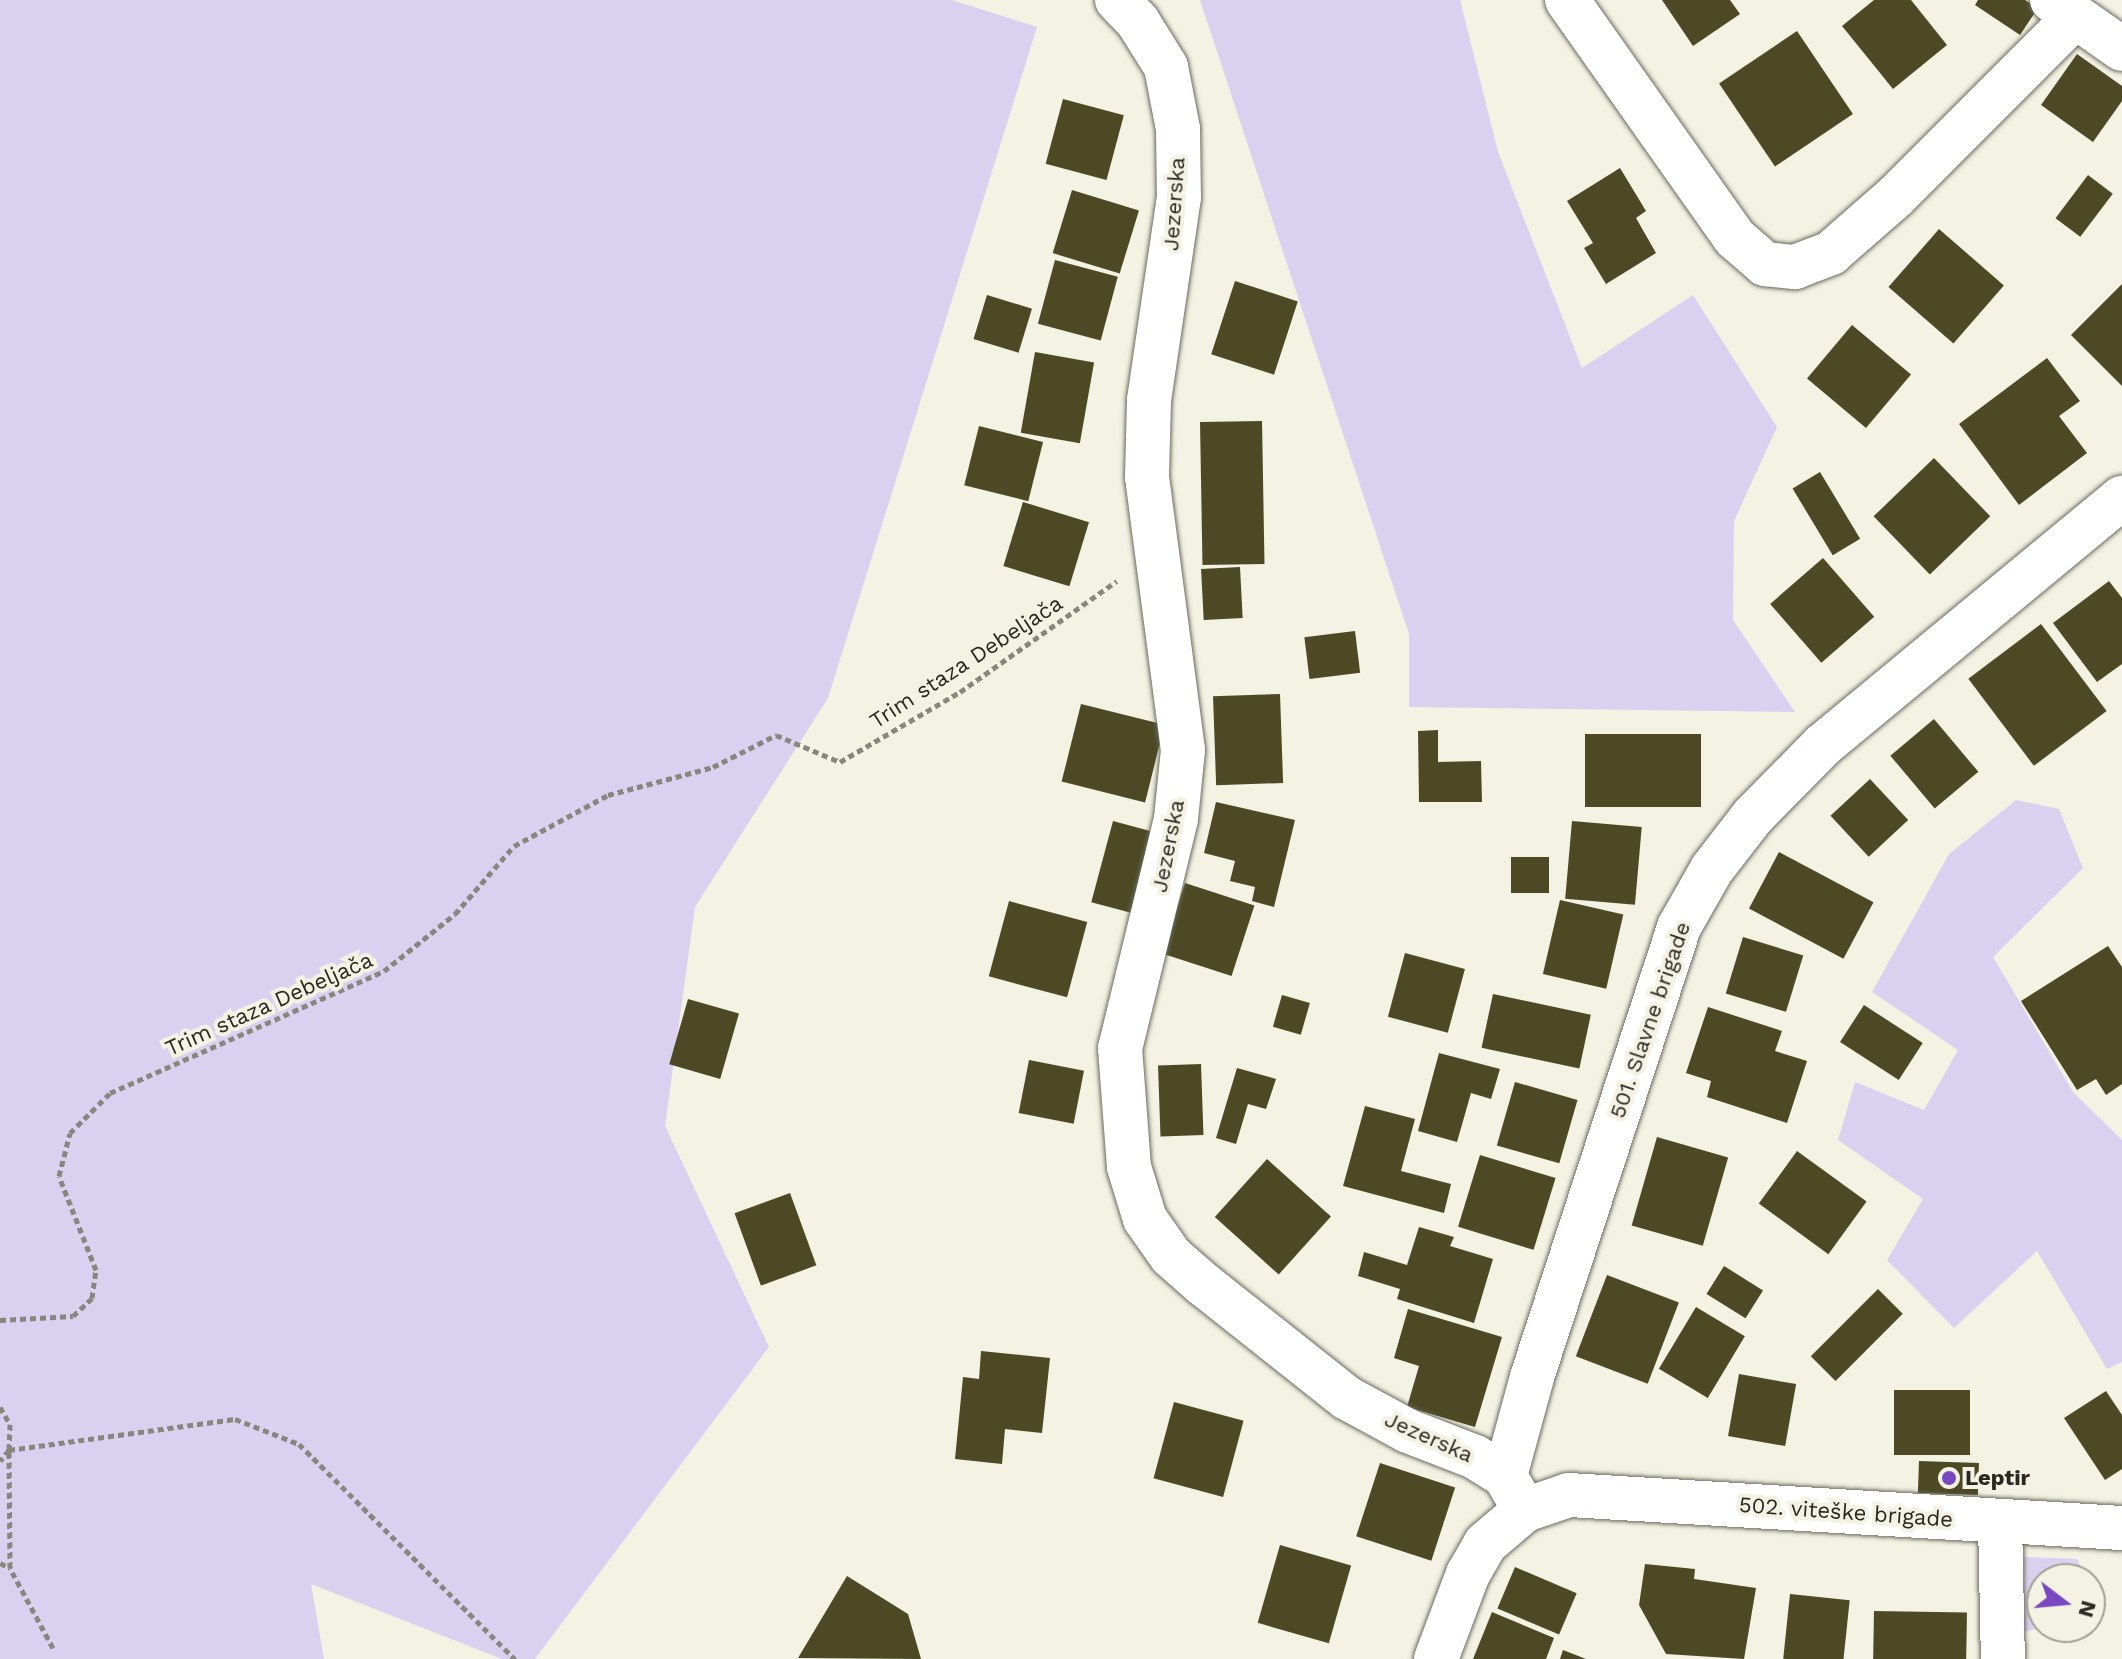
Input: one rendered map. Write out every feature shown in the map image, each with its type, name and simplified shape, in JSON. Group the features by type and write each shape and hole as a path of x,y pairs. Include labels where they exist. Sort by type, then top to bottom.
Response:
{"street":[{"name":"Jezerska","path":"1117,0 1138,22 1166,67 1178,129 1179,197 1149,400 1147,477 1161,551 1183,750 1176,819 1120,1048 1129,1167 1145,1219 1171,1256 1347,1398 1408,1431 1475,1457 1515,1493"},
{"path":"1567,0 1735,238 1765,264 1795,267 1831,253 1874,215 2063,9 2122,49"},
{"name":"501. Slavne brigade","path":"1515,1493 1532,1377 1679,927 1712,869 1753,816 1823,745 2122,498"},
{"path":"1436,1659 1474,1564 1498,1530 1515,1493"},
{"name":"502. viteške brigade","path":"1515,1493 2122,1528"},
{"path":"2000,1521 2003,1659"}],"path":[{"name":"Trim staza Debeljača","path":"0,1320 73,1316 92,1298 96,1270 59,1176 70,1133 110,1093 384,971 455,914 514,846 608,795 713,767 776,735 840,762 960,692 1161,551"},
{"path":"0,1407 10,1424 10,1568 53,1648"},
{"path":"0,1461 9,1450 235,1419 299,1444 515,1659"},
{"path":"0,1563 10,1568"}],"shaded area":[{"path":"0,0 952,0 1037,27 828,698 695,907 665,1126 769,1347 535,1659 502,1659 311,1584 324,1659 0,1659"},
{"path":"1200,0 1460,0 1498,152 1582,368 1693,295 1777,427 1734,521 1733,620 1795,712 1409,707 1409,634"},
{"path":"2016,800 2059,809 2083,868 1993,957 2073,1092 2122,1140 2122,1362 2107,1369 2037,1251 1954,1328 1887,1260 1923,1199 1838,1140 1855,1082 1924,1110 1958,1050 1872,992 1949,854"},
{"path":"2024,1557 2077,1559 2079,1563 2026,1563 2024,1632"}],"building":[{"path":"1662,0 1730,0 1740,14 1693,46"},
{"path":"1874,0 1911,0 1947,45 1893,89 1842,26"},
{"path":"1978,0 2025,0 2038,8 2020,35 1975,5"},
{"path":"1797,31 1853,114 1775,166 1719,84"},
{"path":"2077,54 2122,86 2122,101 2093,142 2041,105"},
{"path":"1063,99 1124,115 1107,180 1046,164"},
{"path":"1620,168 1646,211 1636,218 1656,253 1606,284 1584,248 1593,243 1567,201"},
{"path":"2088,175 2113,194 2080,237 2056,218"},
{"path":"1072,190 1139,210 1120,274 1053,253"},
{"path":"1939,229 2004,285 1953,344 1888,287"},
{"path":"1055,260 1118,277 1101,341 1038,324"},
{"path":"1235,281 1298,301 1274,375 1211,354"},
{"path":"2122,284 2122,386 2071,335"},
{"path":"987,295 1032,309 1018,353 974,339"},
{"path":"1852,325 1911,374 1866,428 1807,379"},
{"path":"1035,352 1094,362 1080,443 1021,433"},
{"path":"2047,358 2080,401 2059,416 2087,453 2019,505 1959,424"},
{"path":"1262,421 1264,564 1203,565 1200,422"},
{"path":"979,426 1043,442 1028,501 964,485"},
{"path":"1934,458 1990,516 1930,575 1874,516"},
{"path":"1820,472 1860,539 1833,555 1793,488"},
{"path":"1023,502 1089,522 1069,586 1003,566"},
{"path":"1823,558 1874,617 1821,663 1770,604"},
{"path":"1240,567 1243,618 1204,620 1201,569"},
{"path":"2109,581 2122,598 2122,664 2097,682 2053,623"},
{"path":"2041,624 2107,711 2034,766 1968,679"},
{"path":"1355,631 1360,673 1309,679 1304,637"},
{"path":"1280,694 1283,783 1216,785 1213,696"},
{"path":"1081,704 1164,725 1145,802 1062,782"},
{"path":"1934,719 1978,772 1935,808 1890,756"},
{"path":"1438,730 1438,762 1481,761 1482,802 1419,802 1418,731"},
{"path":"1585,734 1701,734 1701,807 1585,807"},
{"path":"1870,779 1908,820 1869,857 1831,816"},
{"path":"1216,802 1295,820 1274,907 1252,901 1255,887 1230,881 1235,861 1204,853"},
{"path":"1113,821 1160,834 1139,915 1091,902"},
{"path":"1572,821 1642,827 1635,905 1565,899"},
{"path":"1779,852 1873,902 1843,959 1749,909"},
{"path":"1511,857 1549,857 1549,893 1511,893"},
{"path":"1185,883 1254,906 1232,976 1162,953"},
{"path":"1560,900 1623,915 1606,989 1543,974"},
{"path":"1009,901 1087,922 1067,997 989,976"},
{"path":"1743,937 1803,955 1786,1012 1726,993"},
{"path":"2108,946 2122,967 2122,1084 2106,1095 2096,1079 2077,1090 2021,1001"},
{"path":"1405,953 1465,969 1448,1033 1388,1017"},
{"path":"1493,994 1591,1015 1579,1069 1482,1048"},
{"path":"1282,995 1310,1003 1301,1035 1273,1027"},
{"path":"688,999 739,1014 720,1079 669,1064"},
{"path":"1864,1005 1923,1043 1899,1080 1840,1042"},
{"path":"1708,1007 1782,1031 1775,1051 1807,1061 1787,1123 1707,1097 1711,1081 1686,1073"},
{"path":"1439,1053 1500,1069 1491,1099 1471,1093 1457,1142 1418,1131"},
{"path":"1029,1060 1084,1071 1074,1124 1019,1113"},
{"path":"1201,1064 1203,1135 1161,1136 1158,1066"},
{"path":"1237,1068 1276,1079 1266,1109 1248,1104 1236,1144 1216,1138"},
{"path":"1515,1082 1577,1100 1559,1163 1497,1145"},
{"path":"1365,1106 1415,1119 1401,1171 1451,1184 1444,1213 1343,1186"},
{"path":"1657,1137 1728,1157 1703,1246 1632,1225"},
{"path":"1797,1151 1867,1202 1828,1254 1759,1204"},
{"path":"1480,1155 1556,1178 1534,1250 1458,1227"},
{"path":"1267,1159 1331,1217 1279,1275 1215,1217"},
{"path":"790,1193 816,1265 761,1286 735,1213"},
{"path":"1419,1227 1454,1237 1450,1246 1493,1259 1474,1323 1397,1299 1400,1289 1358,1276 1364,1252 1407,1265"},
{"path":"1724,1266 1763,1290 1746,1318 1707,1294"},
{"path":"1607,1275 1679,1303 1648,1384 1576,1356"},
{"path":"1878,1289 1903,1314 1836,1381 1811,1356"},
{"path":"1696,1307 1745,1336 1708,1398 1659,1369"},
{"path":"1408,1309 1502,1337 1475,1427 1407,1407 1419,1366 1394,1358"},
{"path":"981,1351 1050,1358 1042,1433 1005,1429 1002,1464 955,1459 963,1377 979,1379"},
{"path":"1739,1374 1796,1384 1785,1446 1728,1436"},
{"path":"1894,1390 1970,1390 1970,1455 1894,1455"},
{"path":"2106,1391 2122,1415 2122,1469 2105,1480 2064,1418"},
{"path":"1174,1402 1244,1421 1223,1497 1154,1478"},
{"name":"Leptir","path":"1919,1461 1979,1463 1978,1495 1918,1493"},
{"path":"1380,1463 1455,1487 1431,1561 1356,1536"},
{"path":"1280,1545 1351,1565 1329,1643 1258,1623"},
{"path":"1645,1564 1695,1569 1694,1579 1756,1588 1744,1659 1666,1654 1639,1605"},
{"path":"1515,1567 1577,1593 1559,1635 1497,1608"},
{"path":"847,1576 908,1614 921,1659 798,1658"},
{"path":"1790,1594 1850,1600 1843,1659 1783,1659"},
{"path":"1874,1611 1967,1613 1966,1659 1873,1659"},
{"path":"1492,1612 1554,1638 1546,1659 1473,1659"},
{"path":"1563,1650 1586,1659 1560,1659"}],"place":[{"name":"Leptir","path":"1949,1478"}]}
